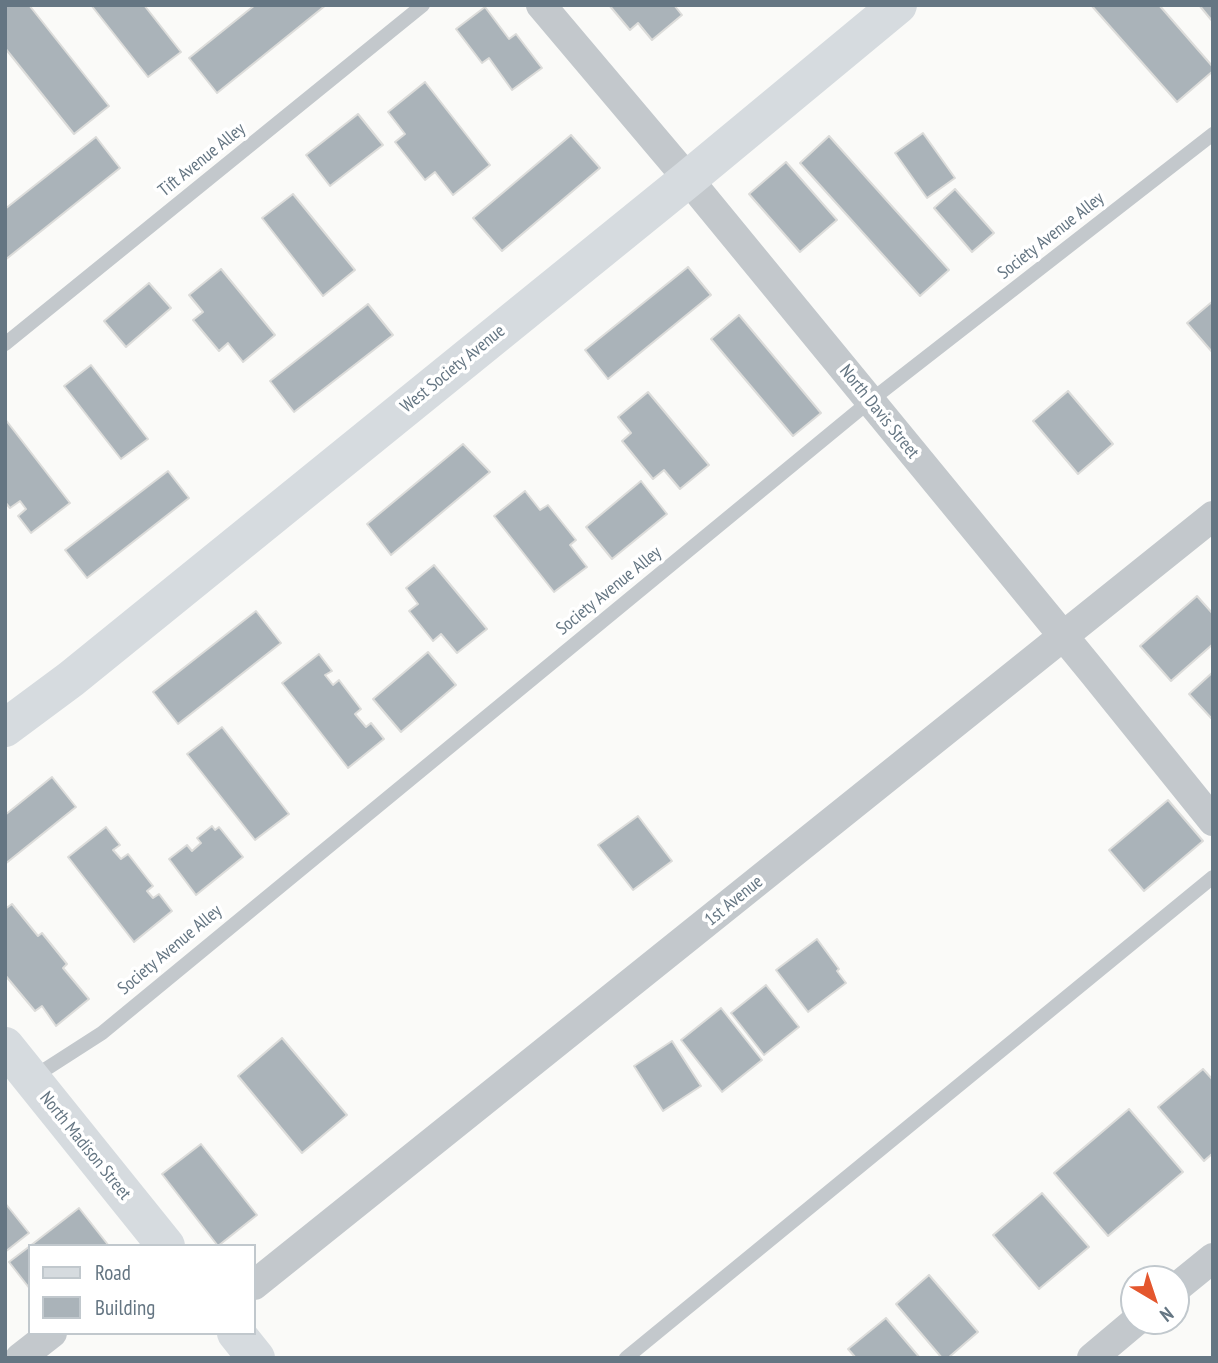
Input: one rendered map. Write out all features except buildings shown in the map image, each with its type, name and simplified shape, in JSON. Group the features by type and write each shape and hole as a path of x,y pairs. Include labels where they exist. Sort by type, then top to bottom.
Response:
{"street":[{"name":"North Davis Street","path":"541,5 688,179 1213,821"},
{"name":"West Society Avenue","path":"5,729 71,679 688,179 898,5"},
{"name":"1st Avenue","path":"256,1283 1213,516"},
{"name":"North Madison Street","path":"5,1046 162,1244"},
{"path":"1190,1277 1213,1258"},
{"path":"1092,1358 1120,1334"},
{"path":"20,1358 49,1335"},
{"path":"238,1335 256,1358"}],"lane":[{"name":"Tift Avenue Alley","path":"5,344 423,5"},
{"name":"Society Avenue Alley","path":"31,1079 102,1032 870,401 1213,134"},
{"path":"626,1358 1213,877"}]}
